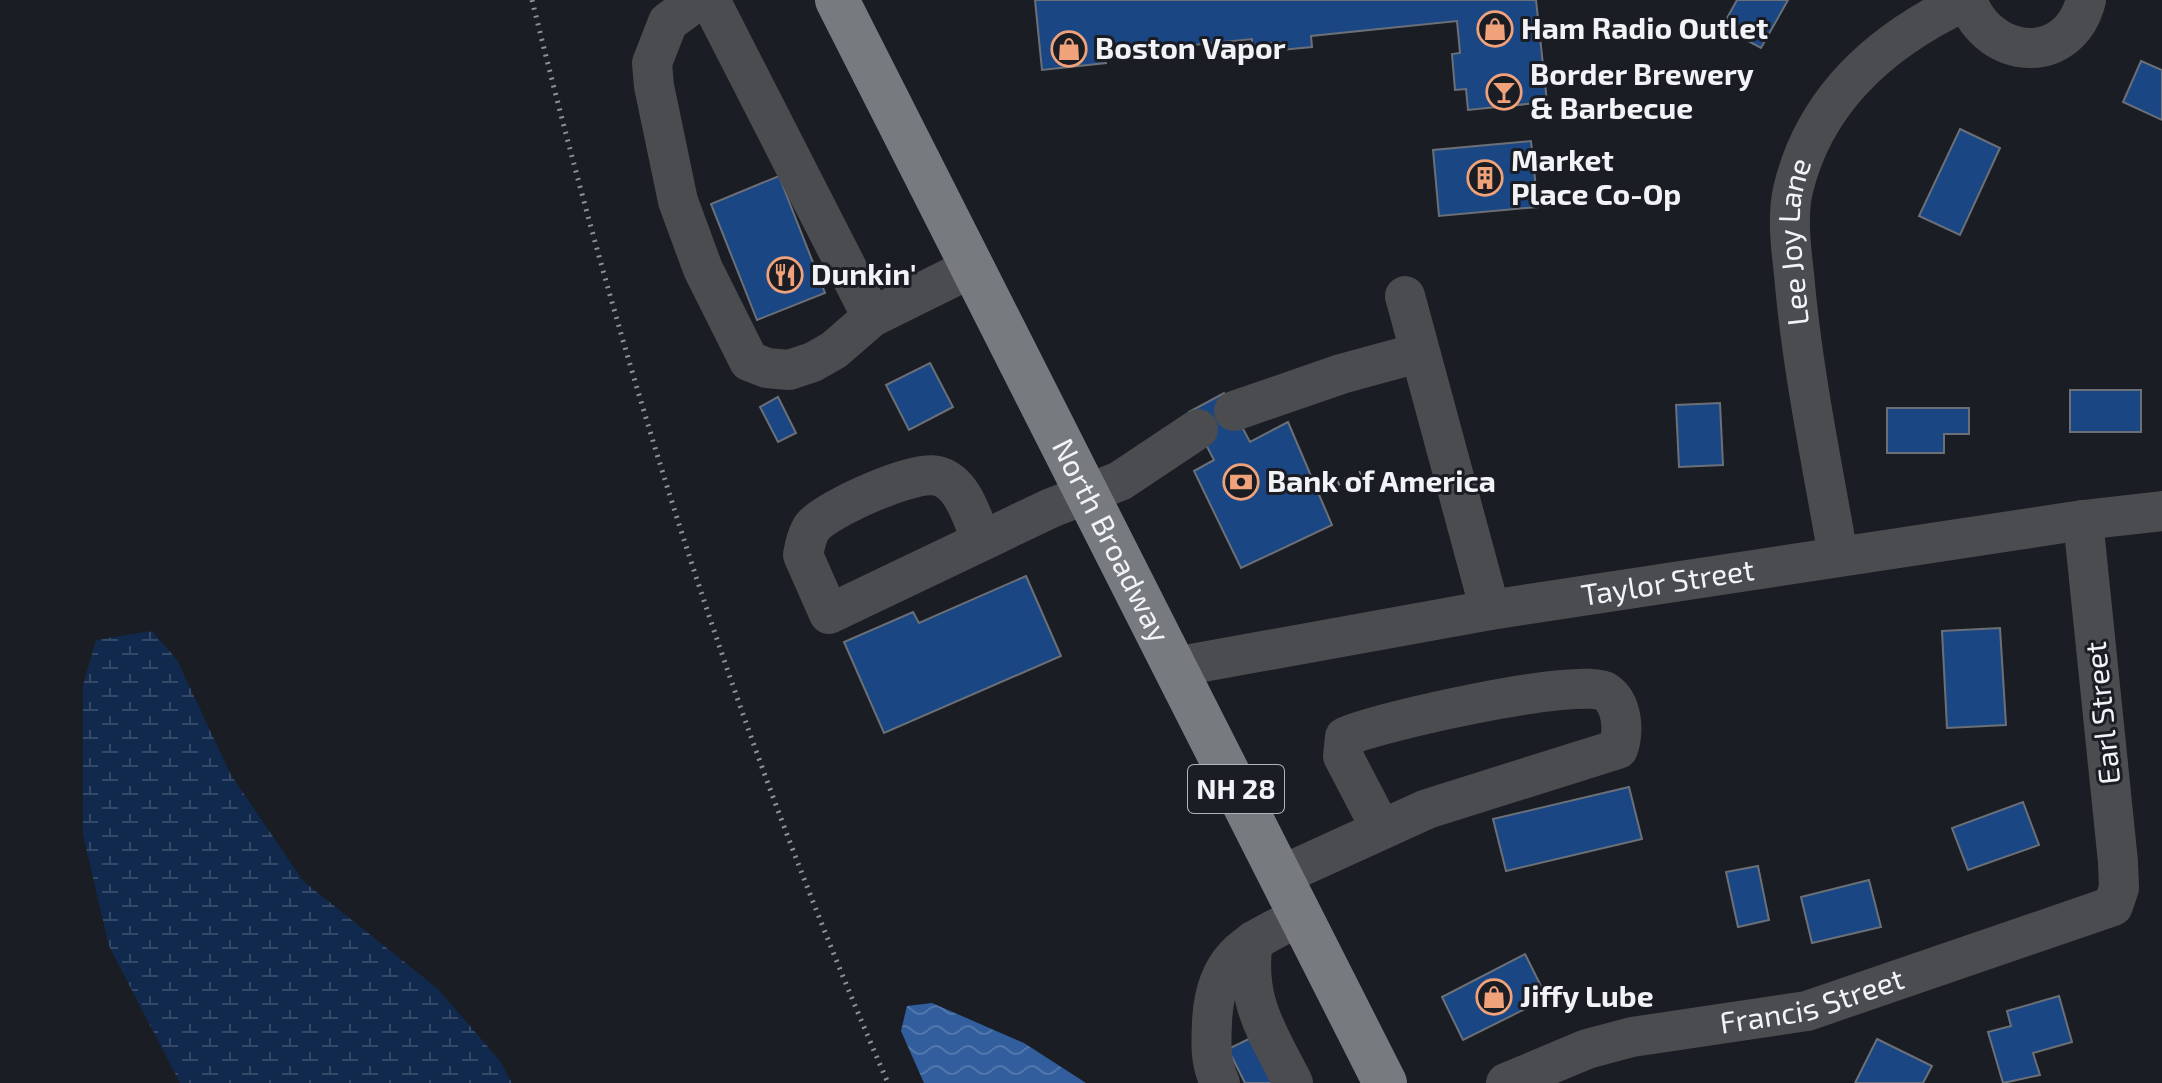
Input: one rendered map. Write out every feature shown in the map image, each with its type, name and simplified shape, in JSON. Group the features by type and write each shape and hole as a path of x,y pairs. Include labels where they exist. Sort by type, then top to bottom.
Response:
{"main road":[{"name":"North Broadway","path":"837,0 1385,1083"}],"street":[{"path":"698,0 668,22 662,33 652,63 654,86 678,201 703,269 749,361 767,368 789,370 834,350 872,317 971,268"},
{"path":"710,0 872,317"},
{"name":"Lee Joy Lane","path":"1838,556 1797,311 1790,238 1792,191 1814,133 1840,94 1893,40 1967,0 1974,18 1986,33 2002,43 2021,48 2040,48 2058,40 2073,28 2086,0"},
{"path":"1405,296 1490,610"},
{"path":"1234,411 1341,374 1418,353"},
{"path":"982,541 1120,481 1198,429"},
{"name":"Taylor Street","path":"1175,667 1490,610 1838,556 2162,511"},
{"name":"Earl Street","path":"2083,520 2118,862 2119,888 2113,906"},
{"path":"1280,876 1381,829 1472,792 1618,749 1621,725 1613,699 1605,691 1576,687 1415,717 1345,737 1343,756 1381,829"},
{"name":"Francis Street","path":"1506,1083 1587,1049 1632,1037 1807,1011 2113,906"},
{"path":"1220,1083 1211,1051 1218,980 1236,953 1301,916"},
{"path":"1253,941 1249,969 1251,992 1293,1083"}],"path":[{"path":"532,0 586,219 696,586 831,954 888,1083"},
{"path":"1323,490 1361,473"}],"green space":[{"path":"152,631 177,660 231,775 303,881 438,989 500,1061 512,1083 180,1083 109,946 83,835 83,685 96,640"}],"water":[{"path":"932,1003 1024,1043 1086,1083 924,1083 901,1031 907,1006"}],"building":[{"path":"1035,0 1536,0 1547,102 1468,110 1466,89 1455,90 1452,54 1460,53 1457,21 1311,36 1312,47 1281,50 1280,42 1252,45 1252,39 1105,54 1106,63 1042,70"},
{"path":"1737,0 1788,0 1761,48 1722,27"},
{"path":"2141,61 2162,70 2162,120 2123,102"},
{"path":"1960,129 2000,148 1960,235 1919,216"},
{"name":"Market Place Co-Op","path":"1531,141 1538,207 1439,216 1433,150"},
{"path":"779,176 825,293 757,320 711,204"},
{"path":"930,363 953,407 909,430 886,385"},
{"path":"2070,390 2141,390 2141,432 2070,432"},
{"path":"1224,393 1250,442 1288,422 1332,525 1241,568 1194,471 1214,460 1189,412"},
{"path":"778,397 796,433 778,442 760,407"},
{"path":"1720,403 1723,465 1679,467 1676,405"},
{"path":"1887,408 1969,408 1969,434 1944,434 1944,453 1887,453"},
{"path":"1026,576 1061,656 884,733 844,642 913,612 919,623"},
{"path":"2000,628 2006,725 1947,728 1942,631"},
{"path":"1629,787 1642,839 1506,871 1493,819"},
{"path":"2023,802 2039,845 1968,870 1952,828"},
{"path":"1758,866 1769,920 1738,927 1726,872"},
{"path":"1869,880 1881,927 1812,943 1801,897"},
{"name":"Jiffy Lube","path":"1525,954 1547,998 1463,1040 1442,997"},
{"path":"2059,996 2072,1042 2033,1053 2040,1075 2003,1083 1988,1032 2011,1026 2007,1011"},
{"path":"1255,1036 1281,1083 1245,1083 1228,1049"},
{"path":"1877,1039 1932,1066 1923,1083 1855,1083"}],"place":[{"name":"Ham Radio Outlet","path":"1495,29"},
{"name":"Boston Vapor","path":"1069,49"},
{"name":"Border Brewery & Barbecue","path":"1504,92"},
{"name":"Market Place Co-Op","path":"1485,178"},
{"name":"Dunkin'","path":"785,275"},
{"name":"Bank of America","path":"1241,482"},
{"name":"Jiffy Lube","path":"1494,997"}]}
